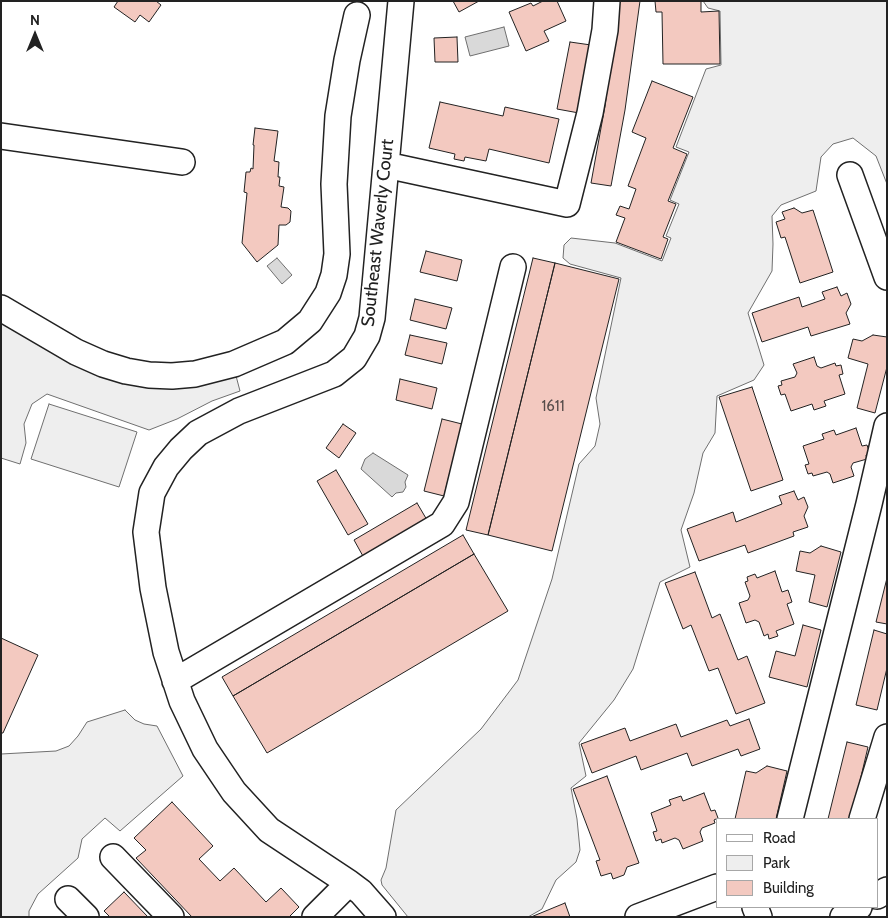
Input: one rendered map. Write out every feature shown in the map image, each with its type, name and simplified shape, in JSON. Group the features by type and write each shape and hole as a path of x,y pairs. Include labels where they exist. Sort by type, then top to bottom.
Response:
{"street":[{"name":"Southeast Waverly Court","path":"383,917 361,892 350,883 269,830 234,792 205,749 182,701 166,652 153,588 146,532 152,492 166,467 198,433 238,411 334,374 354,358 367,336 372,318 401,1"},
{"path":"386,165 567,204 590,113 607,1"},
{"path":"1,308 76,352 103,364 149,375 195,374 234,364 285,342 310,321 328,292 334,275 338,254 334,184 338,116 347,60 357,15"},
{"path":"1,136 182,162"},
{"path":"850,175 887,277"},
{"path":"175,681 442,524 456,502 513,266"},
{"path":"790,818 887,426"},
{"path":"862,818 887,737"},
{"path":"113,858 171,917"},
{"path":"315,917 350,883"},
{"path":"638,917 716,888"},
{"path":"68,899 86,917"},
{"path":"843,917 857,908"}],"green space":[{"path":"703,1 887,1 887,184 876,156 853,138 833,144 821,157 816,191 781,205 772,216 772,271 748,313 764,365 754,380 717,396 715,433 703,453 694,493 681,530 690,567 660,582 633,669 614,700 579,743 586,776 571,788 580,850 576,862 556,880 542,909 528,917 408,917 382,885 381,880 386,868 396,810 481,729 518,680 552,579 579,464 595,446 600,424 596,398 621,278 570,264 563,258 564,245 571,238 615,243 662,261 671,238 666,236 679,204 670,200 689,152 676,147 706,69 721,65 720,11 708,8"},
{"path":"1,316 107,372 235,372 240,391 212,401 177,419 149,430 47,394 32,404 24,424 26,443 20,464 1,458"},
{"path":"49,404 137,432 119,487 31,459"},
{"path":"125,710 135,720 157,726 183,776 120,831 105,818 82,839 78,858 38,894 29,911 29,917 1,917 1,754 56,751 69,746 87,722"}],"shaded area":[{"path":"504,27 509,46 470,56 465,37"},
{"path":"277,258 292,275 282,284 267,266"},
{"path":"373,453 408,475 403,492 396,493 392,497 361,469 365,459"}],"building":[{"path":"118,1 156,1 161,5 149,22 140,15 135,22 114,7"},
{"path":"453,1 479,1 459,12"},
{"path":"543,1 557,1 566,21 544,31 549,41 526,51 509,12 531,3 533,6"},
{"path":"619,1 640,1 625,110 611,186 591,183 605,106"},
{"path":"655,1 701,1 701,12 719,11 720,64 663,64 662,12 656,12"},
{"path":"457,37 458,62 435,62 434,38"},
{"path":"570,42 591,45 579,113 557,109"},
{"path":"652,81 693,97 673,148 687,154 668,201 676,204 663,237 668,239 661,259 616,242 625,218 616,215 620,206 629,209 636,189 628,186 646,138 632,132"},
{"path":"440,102 503,116 505,107 559,119 549,163 489,149 486,161 465,157 464,161 454,159 455,154 429,148"},
{"path":"255,128 278,131 274,161 279,162 279,186 284,187 281,207 288,208 291,211 290,222 286,225 279,225 278,245 257,262 242,243 247,193 244,192 246,172 250,172 251,168 253,169"},
{"path":"794,208 802,213 813,210 833,272 800,283 785,237 781,238 776,222 785,219 782,212"},
{"path":"426,251 462,260 457,281 420,272"},
{"path":"533,258 555,263 488,535 466,530"},
{"path":"555,263 619,279 552,551 488,535"},
{"path":"837,287 841,296 847,293 851,304 846,313 850,324 811,336 808,327 762,342 752,313 799,297 802,307 825,299 822,292"},
{"path":"415,299 452,308 446,329 410,320"},
{"path":"410,335 447,343 442,364 405,355"},
{"path":"873,335 887,337 887,367 875,413 857,408 868,364 848,358 853,339 862,341"},
{"path":"814,357 817,366 821,368 835,363 836,366 841,365 843,374 839,375 845,394 824,401 826,406 814,410 812,404 791,411 785,394 781,395 778,386 782,385 781,381 795,377 797,373 793,364"},
{"path":"400,379 437,388 432,409 396,400"},
{"path":"752,387 783,480 751,491 719,397"},
{"path":"442,419 462,424 444,496 424,491"},
{"path":"343,424 356,433 339,458 326,448"},
{"path":"856,428 862,446 867,445 870,454 866,455 867,459 853,463 851,467 854,476 833,483 830,474 827,472 813,476 812,473 808,474 805,465 809,464 803,446 824,439 822,434 834,430 836,435"},
{"path":"336,470 368,524 348,535 317,481"},
{"path":"794,491 798,500 804,497 808,507 804,516 808,527 793,532 794,536 748,553 745,545 699,561 687,529 733,512 736,522 782,504 779,496"},
{"path":"417,503 427,520 364,558 354,540"},
{"path":"463,535 474,554 233,696 222,677"},
{"path":"821,546 841,552 827,607 809,602 815,575 796,571 800,551 810,553"},
{"path":"474,554 508,611 267,753 233,696"},
{"path":"775,571 782,592 788,590 792,602 787,604 794,624 776,631 778,636 769,639 768,634 764,636 759,622 755,620 746,623 739,603 748,600 750,596 745,582 748,581 747,577 755,574 757,578"},
{"path":"695,572 712,618 720,614 738,660 747,656 765,703 736,714 718,668 709,671 691,625 683,629 665,583"},
{"path":"887,578 887,624 876,622"},
{"path":"803,625 821,630 807,687 769,677 776,651 795,656"},
{"path":"874,630 887,634 887,668 877,710 856,705"},
{"path":"1,638 38,655 3,733 1,733"},
{"path":"749,719 760,749 741,756 738,749 692,766 687,753 641,770 636,756 592,773 581,744 625,728 630,741 676,724 681,737 727,720 730,726"},
{"path":"847,742 868,747 851,818 828,818"},
{"path":"767,766 787,771 776,818 735,818 746,771 756,773"},
{"path":"607,776 639,863 627,867 624,875 613,879 611,873 601,876 596,861 600,860 573,789"},
{"path":"704,793 711,811 715,810 718,818 714,820 715,823 702,828 700,832 703,841 683,849 679,840 675,838 662,843 661,839 656,841 653,832 657,831 651,813 671,805 669,800 681,796 683,801"},
{"path":"172,802 213,846 199,859 220,881 234,868 266,902 281,888 299,907 289,917 192,917 136,858 146,850 134,838"},
{"path":"124,892 148,917 110,917 104,911"},
{"path":"565,903 570,917 531,917"}]}
